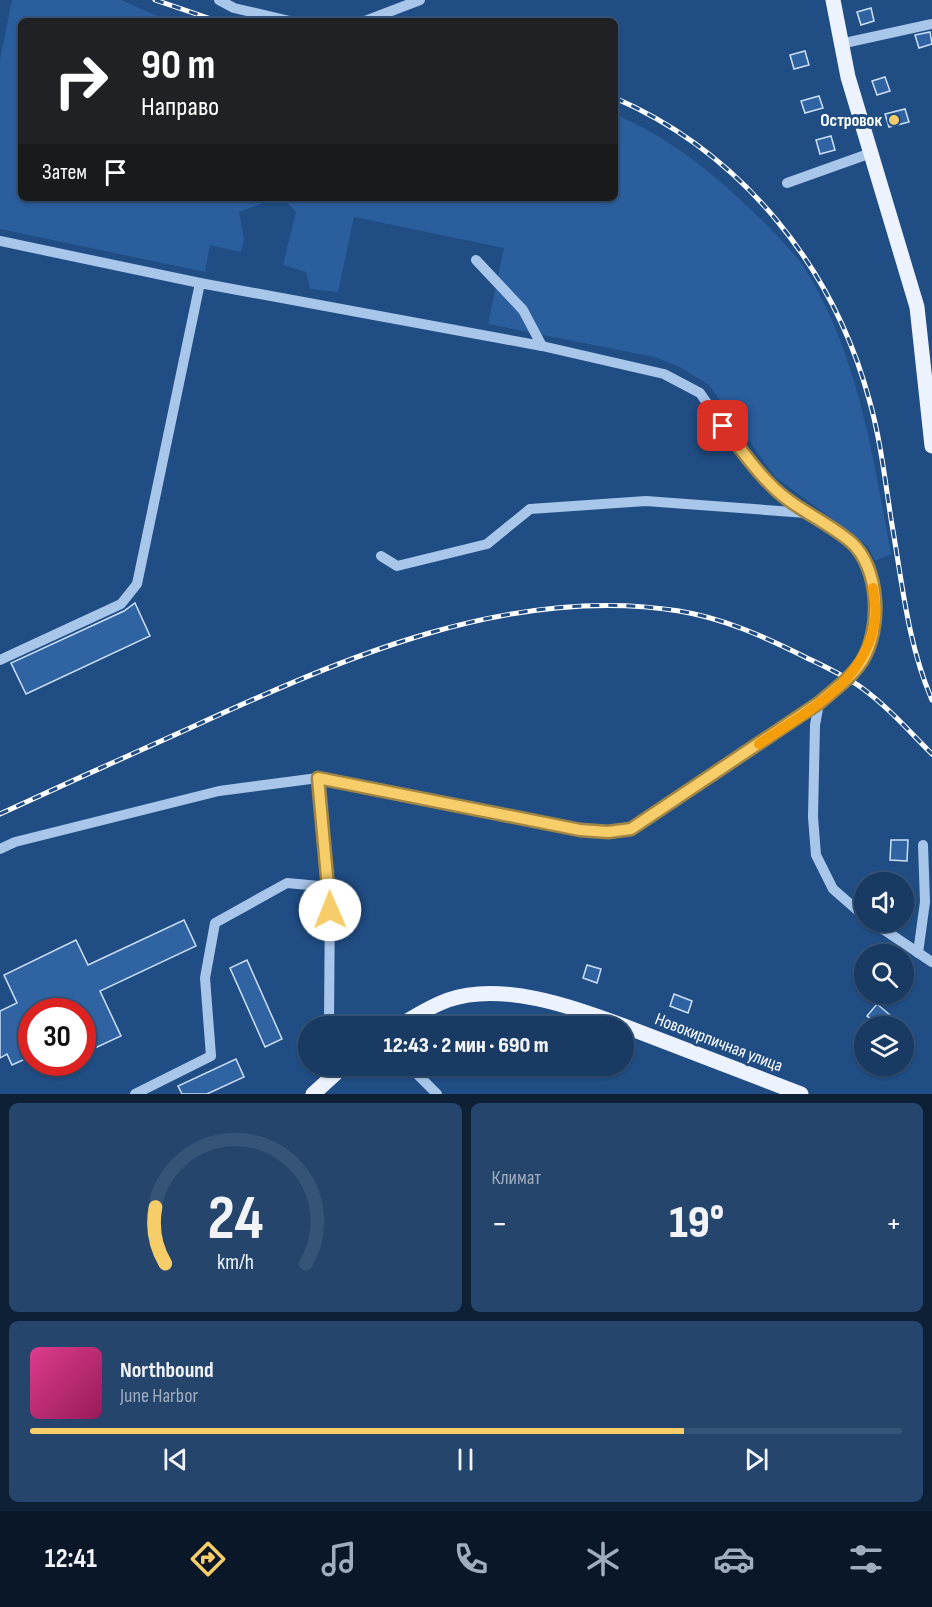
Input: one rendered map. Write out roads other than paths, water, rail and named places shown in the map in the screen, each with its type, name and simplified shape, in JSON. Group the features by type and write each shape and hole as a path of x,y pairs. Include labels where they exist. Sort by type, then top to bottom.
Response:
{"main road":[{"path":"833,0 840,44 917,307 932,446"},
{"name":"Новокирпичная улица","path":"418,1016 450,999 480,994 518,996 576,1008 597,1016"},
{"name":"Новокирпичная улица","path":"634,1030 801,1094"},
{"path":"313,1094 330,1076"}],"street":[{"path":"219,0 234,8 277,18"},
{"path":"373,18 420,0"},
{"path":"840,44 932,24"},
{"path":"787,183 871,153"},
{"path":"0,241 200,283 542,346 664,374 700,393 769,484 806,513 852,543 872,573 875,619 863,660 848,679 819,703 631,829 608,832 580,830 318,778 219,791 15,842 0,849"},
{"path":"476,260 523,310 542,346"},
{"path":"0,660 121,604 137,585 200,283"},
{"path":"381,556 397,566 488,544 530,509 646,501 806,513"},
{"path":"819,703 815,726 813,817 816,855 833,889 854,907"},
{"path":"318,778 330,887 329,1016"},
{"path":"918,953 925,902 923,845"},
{"path":"135,1094 211,1056 205,978 215,923 287,883 330,887"},
{"path":"887,932 932,962"},
{"path":"419,1076 437,1094"}],"railway":[{"path":"155,0 208,18"},
{"path":"618,100 661,121 703,150 742,183 776,220 806,260 832,304 853,350 873,413 906,611 917,656 932,700"},
{"path":"0,814 247,702 367,654 428,634 490,618 553,608 616,605 679,611 712,618 759,635 855,683 890,711 932,754"}],"place":[{"name":"Островок","path":"894,120"}]}
